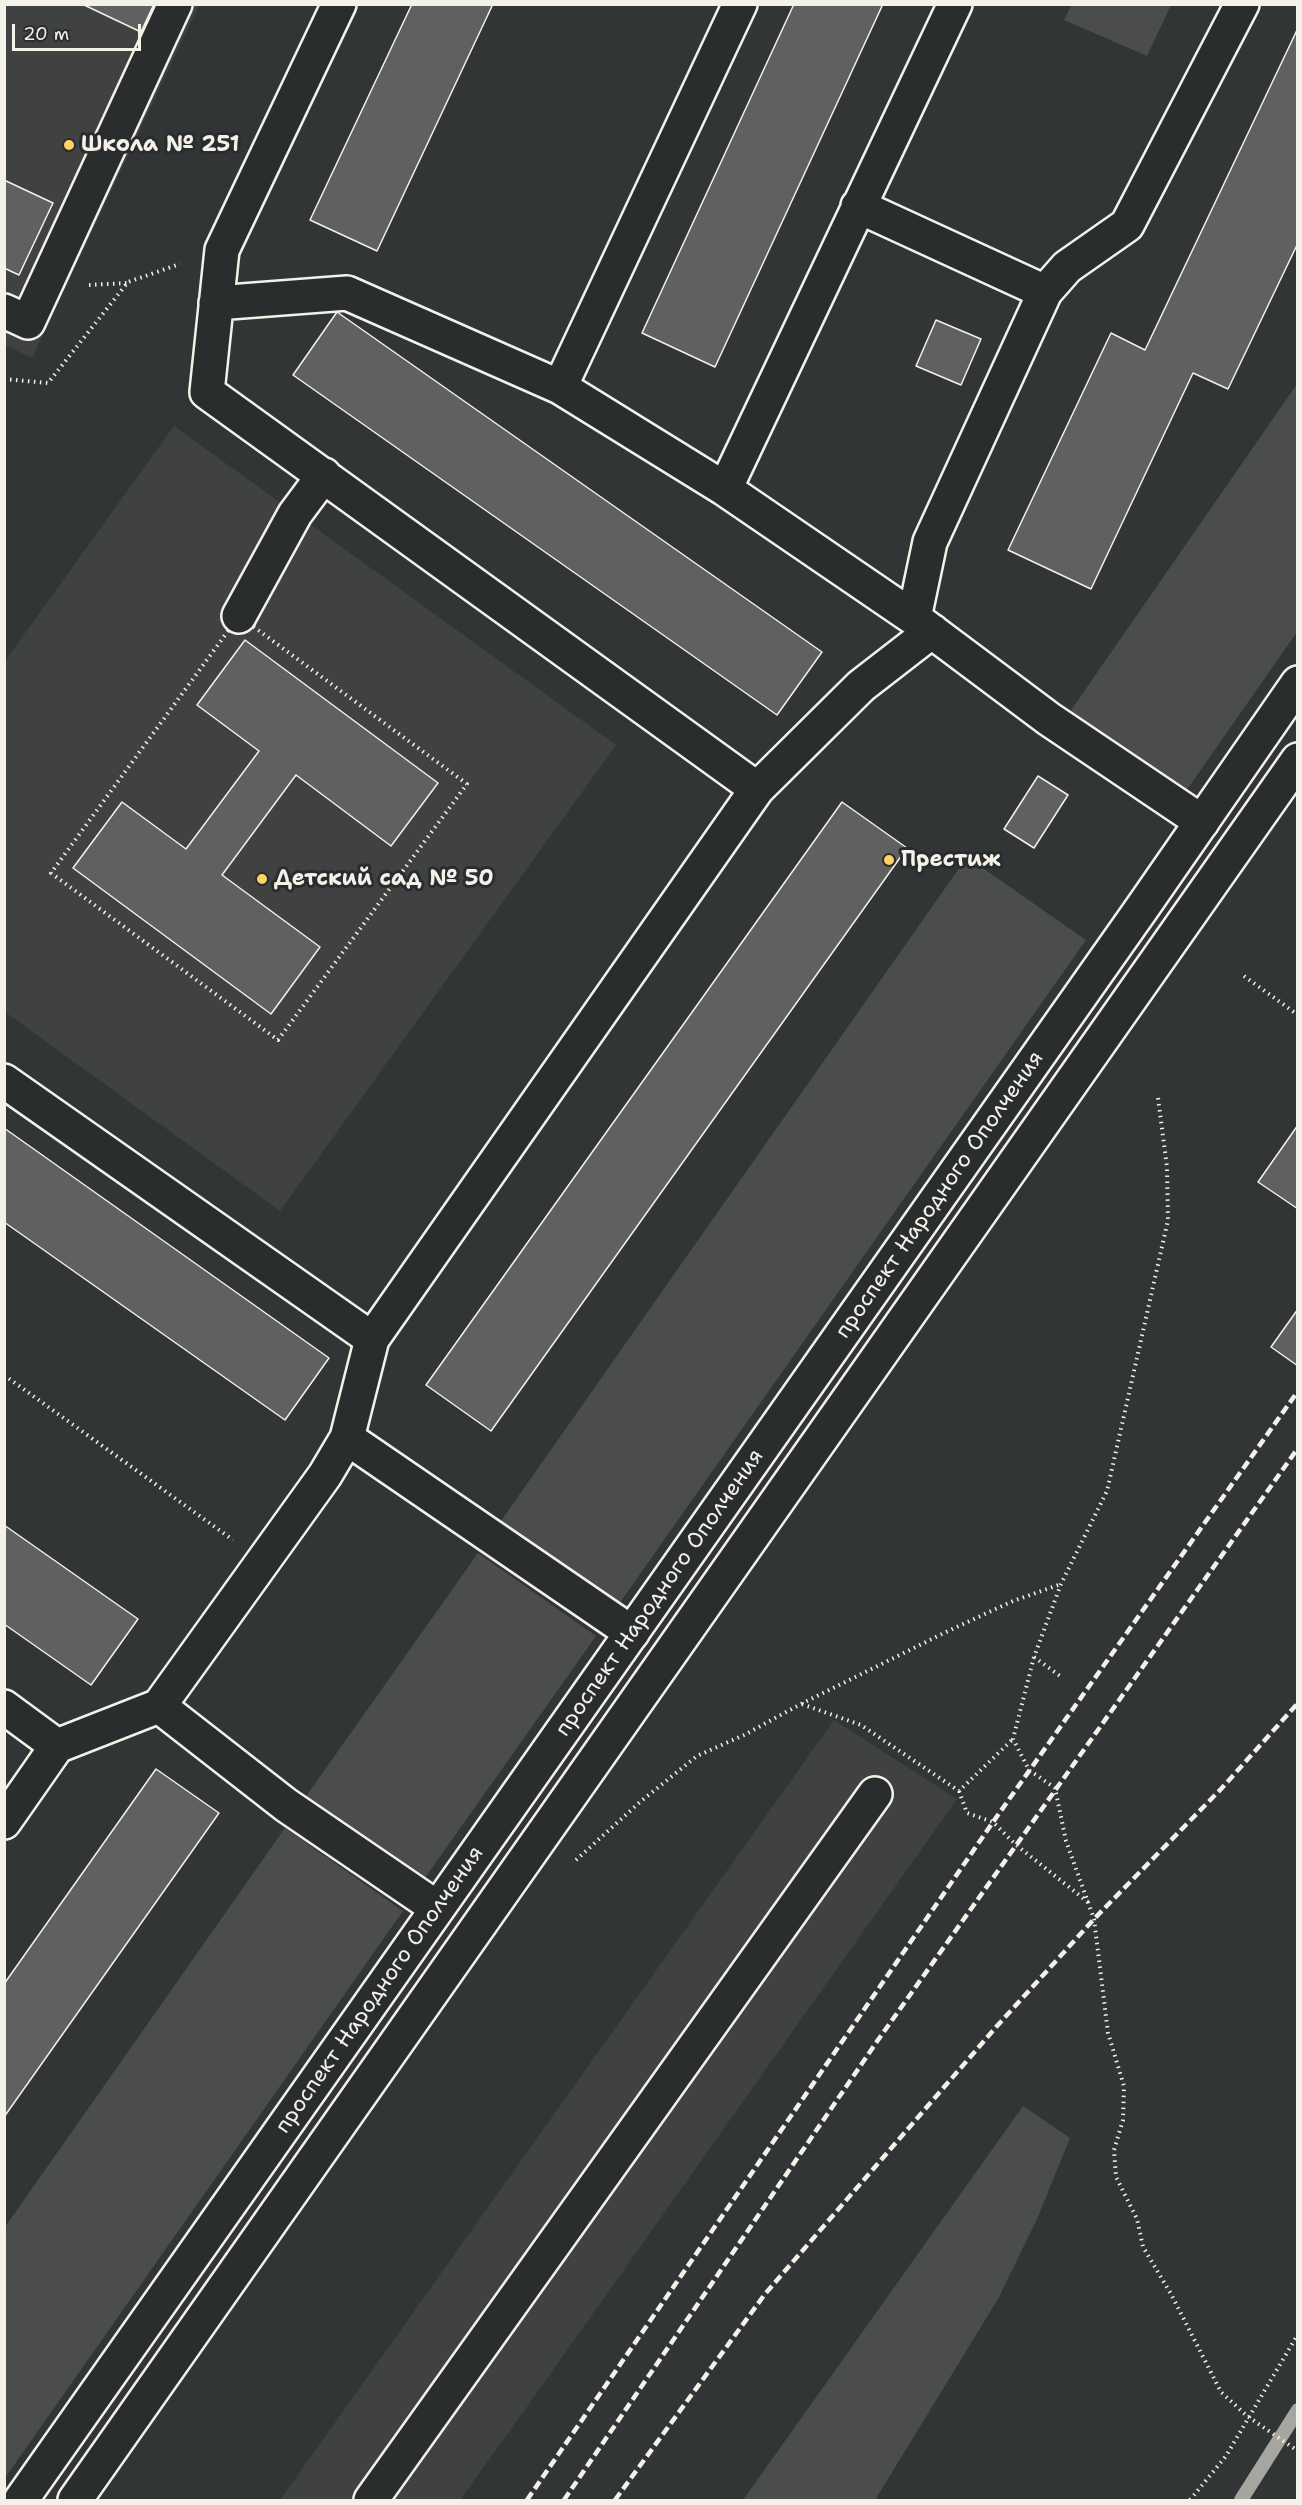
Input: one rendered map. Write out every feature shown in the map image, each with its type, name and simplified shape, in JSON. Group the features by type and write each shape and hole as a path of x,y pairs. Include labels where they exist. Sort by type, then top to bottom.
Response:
{"main road":[{"path":"4,311 28,322 175,4"},
{"path":"339,4 222,250 207,392 757,789"},
{"path":"560,387 740,4"},
{"path":"725,489 955,4"},
{"path":"4,1822 57,1746 159,1706 325,1475 347,1438 372,1339 757,789 922,624 930,542 1045,291 1067,267 1127,225 1242,4"},
{"path":"858,206 1045,291"},
{"path":"216,303 347,293 560,387 725,489 922,624 1049,719 1202,822"},
{"path":"239,616 296,514 324,475"},
{"name":"проспект Народного Ополчения","path":"21,2500 1298,683"},
{"name":"проспект Народного Ополчения","path":"75,2500 1298,760"},
{"path":"4,1081 372,1339"},
{"path":"347,1438 632,1633"},
{"path":"159,1706 286,1805 437,1908"},
{"path":"4,1707 57,1746"},
{"path":"371,2500 875,1794"}],"path":[{"path":"4,379 48,383 128,282 222,250"},
{"path":"239,616 467,784 278,1040 51,873 239,616"},
{"path":"1244,976 1298,1014"},
{"path":"958,1791 1013,1739 1034,1658 1062,1584 1107,1491 1168,1220 1167,1167 1158,1098"},
{"path":"4,1375 263,1562"},
{"path":"572,1863 640,1802 697,1756 744,1735 801,1704 1013,1601 1062,1584"},
{"path":"1034,1658 1060,1676"},
{"path":"801,1704 861,1725 958,1791 967,1813 993,1822 1015,1844 1090,1904"},
{"path":"1013,1739 1029,1770 1055,1788 1066,1841 1094,1919 1108,2033 1124,2086 1123,2121 1114,2150 1116,2177 1137,2219 1143,2247 1171,2294 1221,2392 1247,2416 1298,2451"},
{"path":"1190,2500 1226,2456 1247,2416 1298,2334"}],"shaded area":[{"path":"1072,4 1171,5 1147,56 1064,20"},
{"name":"Школа № 251","path":"5,5 199,5 32,358 5,345"},
{"path":"1297,384 1297,632 1184,794 1067,716"},
{"name":"Детский сад № 50","path":"174,426 616,745 280,1211 5,1012 5,661"},
{"path":"967,857 1086,940 614,1611 496,1528"},
{"path":"478,1553 596,1636 420,1885 302,1802"},
{"path":"834,1720 957,1799 529,2404 460,2500 280,2500"},
{"path":"285,1828 403,1911 5,2478 5,2227"},
{"path":"1023,2106 1070,2138 1037,2219 998,2299 875,2500 743,2500"}],"building":[{"path":"82,4 154,4 141,32"},
{"path":"412,4 493,4 377,251 310,220"},
{"path":"794,4 883,4 715,367 642,333"},
{"path":"1298,28 1298,243 1228,389 1193,373 1091,589 1008,550 1111,333 1145,350"},
{"path":"4,180 53,203 19,275 4,268"},
{"path":"337,312 822,652 777,715 293,375"},
{"path":"936,320 981,339 961,385 916,366"},
{"path":"245,640 438,783 391,846 296,775 222,875 320,947 271,1014 73,868 122,802 186,849 259,751 197,705"},
{"path":"1038,776 1068,795 1034,848 1004,829"},
{"path":"842,802 907,848 491,1431 426,1385"},
{"path":"1298,1125 1298,1209 1258,1182"},
{"path":"4,1128 329,1358 285,1420 4,1222"},
{"path":"1298,1309 1298,1366 1271,1347"},
{"path":"4,1525 138,1619 91,1685 4,1624"},
{"path":"156,1769 219,1813 4,2117 4,1984"}],"waterway":[{"path":"1241,2500 1298,2410"}],"railway":[{"path":"527,2500 993,1822 1298,1391"},
{"path":"564,2500 878,2040 1298,1448"},
{"path":"615,2500 765,2294 997,2026 1094,1919 1221,1789 1298,1703"}],"place":[{"name":"Школа № 251","path":"69,145"},
{"name":"Престиж","path":"889,860"},
{"name":"Детский сад № 50","path":"262,879"}]}
